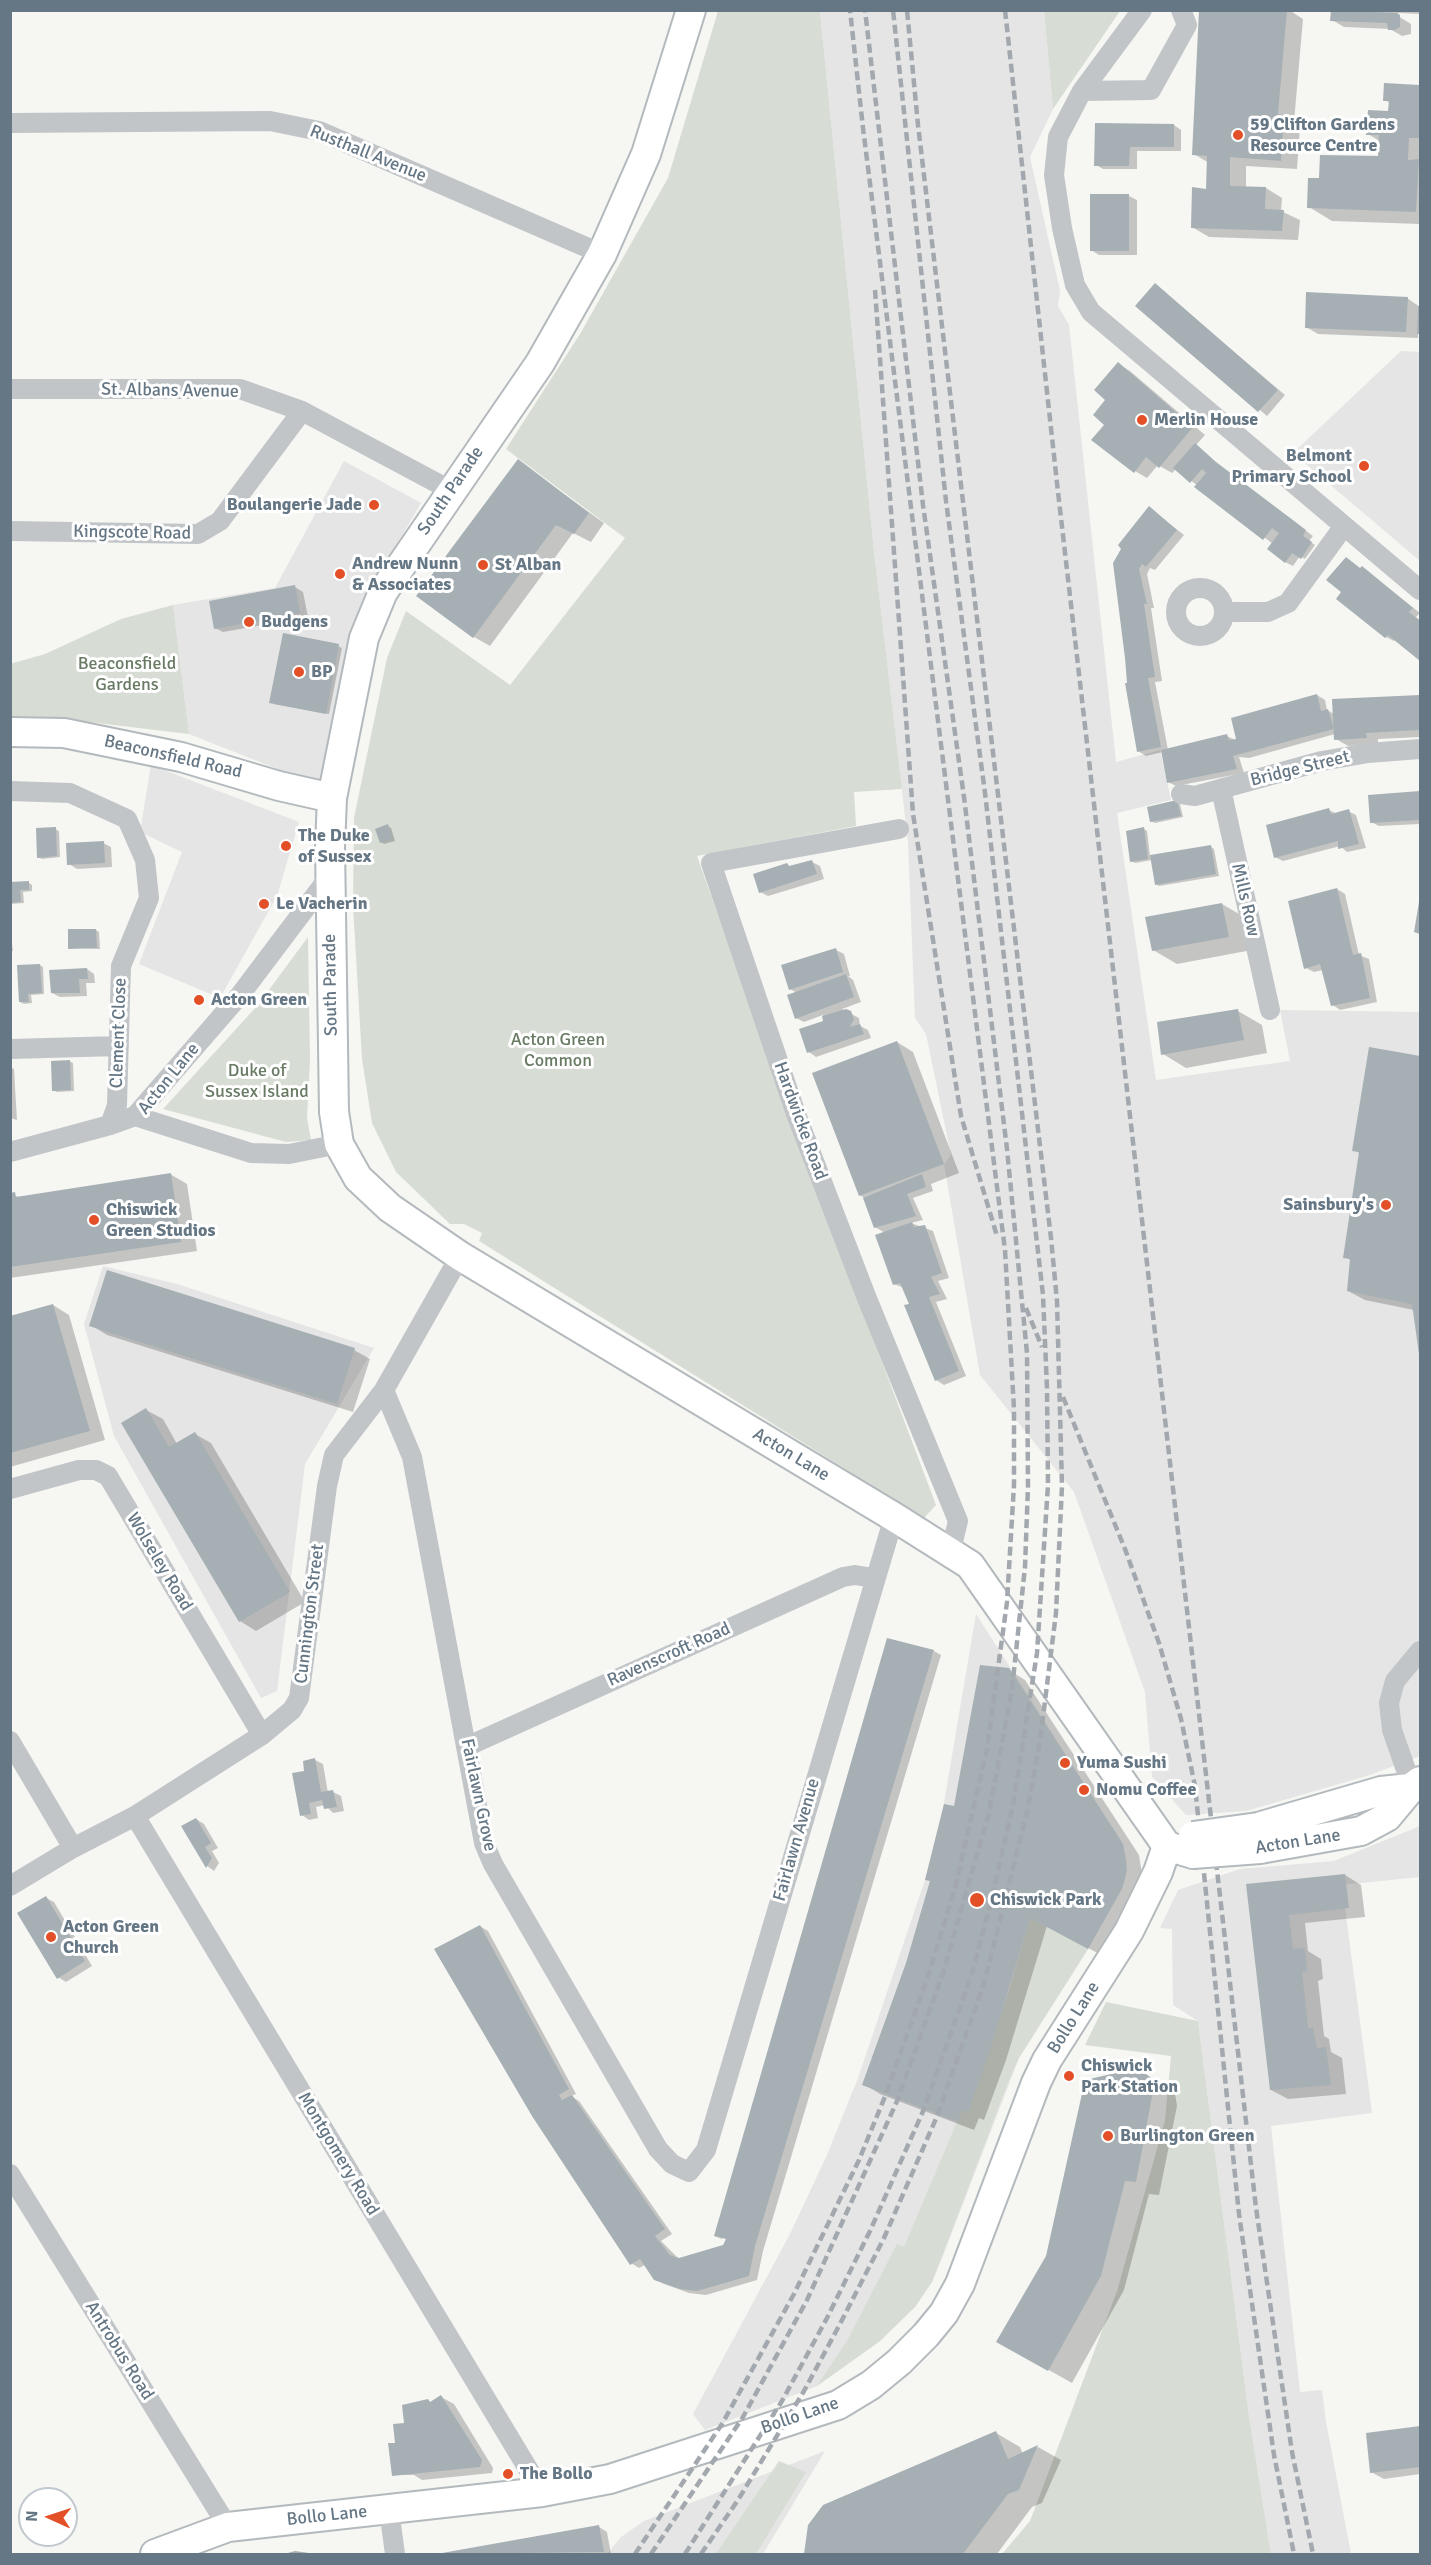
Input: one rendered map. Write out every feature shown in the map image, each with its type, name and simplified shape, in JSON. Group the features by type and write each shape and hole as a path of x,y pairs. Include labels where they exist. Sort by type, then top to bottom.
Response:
{"main road":[{"name":"South Parade","path":"334,1112 329,877 332,798 364,638 383,592 450,490 540,363 602,254 646,154 691,10"},
{"name":"Beaconsfield Road","path":"10,732 64,733 181,757 279,786 332,798"},
{"name":"Acton Lane","path":"334,1112 339,1144 358,1178 390,1208 460,1256 894,1516 970,1565 1184,1845 1259,1838 1381,1791 1418,1785"},
{"name":"Bollo Lane","path":"155,2554 228,2527 542,2492 610,2479 838,2405 871,2385 900,2362 944,2313 960,2284 1041,2072 1129,1932 1158,1872 1184,1845"}],"street":[{"path":"1143,10 1082,91 1058,137 1054,175 1062,228 1075,285 1091,312 1420,590"},
{"path":"1082,91 1151,90 1187,26 1181,10"},
{"name":"Rusthall Avenue","path":"10,123 270,120 319,131 602,254"},
{"name":"St. Albans Avenue","path":"10,389 240,389 302,411 450,490"},
{"name":"Kingscote Road","path":"10,531 198,534 220,521 302,411"},
{"path":"1224,612 1268,612 1288,603 1344,526"},
{"name":"Bridge Street","path":"1181,794 1195,796 1322,761 1368,753 1420,749"},
{"name":"Mills Row","path":"1221,789 1270,1011"},
{"name":"Clement Close","path":"10,791 69,793 127,819 146,860 149,898 121,966 117,1105 110,1125"},
{"name":"Hardwicke Road","path":"900,829 711,863 796,1114 866,1296 958,1521 950,1554"},
{"name":"Acton Lane","path":"329,877 240,995 135,1116 251,1153 289,1154 339,1144"},
{"path":"10,1049 119,1046"},
{"path":"10,1152 135,1116"},
{"name":"Cunnington Street","path":"10,1886 73,1848 135,1816 262,1735 282,1721 299,1698 327,1486 334,1455 384,1390 460,1256"},
{"name":"Fairlawn Grove","path":"384,1390 412,1458 468,1746 484,1843 493,1864 658,2149 672,2164 689,2172 699,2163"},
{"name":"Wolseley Road","path":"10,1489 79,1470 96,1470 108,1476 262,1735"},
{"name":"Fairlawn Avenue","path":"699,2163 706,2150 873,1578 894,1516"},
{"name":"Ravenscroft Road","path":"468,1746 843,1577 855,1575 873,1578"},
{"path":"1418,1785 1392,1731 1389,1703 1395,1681 1420,1651"},
{"path":"10,1741 73,1848"},
{"name":"Montgomery Road","path":"135,1816 542,2492"},
{"name":"Antrobus Road","path":"10,2175 228,2527"},
{"path":"389,2510 395,2554"}],"shaded area":[{"path":"820,11 1044,11 1053,109 1030,157 1060,291 1058,306 1069,325 1116,762 1160,750 1171,800 1117,813 1156,1080 1290,1061 1280,1010 1420,1012 1420,1756 1370,1775 1246,1811 1186,1815 1152,1777 1145,1692 1074,1492 980,1375 944,1164 951,1155 926,1034 915,1018 908,842 874,551"},
{"name":"Belmont Primary School","path":"1401,351 1420,352 1420,561 1293,453"},
{"path":"344,461 421,503 370,590 331,790 189,734 173,605 275,588"},
{"path":"151,765 299,822 277,896 220,998 139,964 182,852 140,832"},
{"path":"103,1266 177,1284 374,1348 305,1464 277,1691 261,1698 114,1436 84,1324"},
{"path":"976,1614 1123,1844 1127,1862 1125,1880 1088,1949 1019,2058 943,2256 932,2282 915,2307 880,2341 817,2386 705,2430 693,2414 790,2234 827,2155 858,2078 925,1880 944,1803"},
{"path":"1420,1826 1420,1877 1342,1885 1372,2113 1271,2126 1300,2392 1322,2390 1351,2554 1271,2554 1249,2416 1198,2021 1173,2005 1172,1929 1160,1928 1178,1890 1240,1869 1334,1861"},
{"path":"825,2451 763,2554 607,2554 621,2537 644,2521"}],"green space":[{"name":"Acton Green Common","path":"718,11 820,11 874,551 902,789 854,792 856,826 697,856 805,1158 936,1505 924,1518 479,1241 482,1233 464,1224 450,1224 396,1172 372,1123 362,1059 353,905 354,818 387,658 406,611 510,685 625,538 506,449 580,334 668,178"},
{"path":"1044,11 1120,11 1053,109"},
{"name":"Beaconsfield Gardens","path":"173,605 189,734 64,719 11,722 10,664 45,654 121,619"},
{"name":"Duke of Sussex Island","path":"308,937 310,1060 307,1118 311,1140 286,1142 163,1109 257,1006"},
{"path":"1030,1918 1088,1949 1019,2058 932,2282 915,2307 880,2341 817,2386 848,2339 897,2244 904,2247 962,2110 968,2112 1010,1988"},
{"path":"1106,2002 1198,2021 1249,2416 1271,2554 1002,2554 1030,2521 1117,2291 1165,2120 1171,2056 1085,2045"},
{"path":"779,2461 806,2472 756,2554 716,2554"}],"building":[{"name":"59 Clifton Gardens Resource Centre","path":"1199,10 1287,10 1278,114 1284,115 1281,161 1230,157 1230,186 1266,187 1265,209 1284,210 1282,231 1191,228 1192,187 1206,189 1207,156 1192,155"},
{"path":"1331,10 1397,13 1400,15 1400,27 1388,30 1387,23 1330,21"},
{"path":"1384,83 1420,85 1420,138 1409,138 1408,160 1419,159 1416,212 1307,208 1308,178 1319,178 1320,155 1378,156 1379,135 1366,135 1368,110 1388,111 1389,101 1383,101"},
{"path":"1095,123 1174,124 1174,147 1130,147 1129,166 1094,166"},
{"path":"1090,194 1129,194 1129,251 1090,251"},
{"path":"1155,283 1278,390 1258,412 1135,306"},
{"path":"1306,292 1408,297 1406,332 1305,328"},
{"path":"1418,306 1420,306 1420,334 1417,334"},
{"name":"Merlin House","path":"1118,362 1193,427 1159,468 1146,457 1134,473 1091,440 1104,425 1093,415 1105,400 1094,390"},
{"path":"1195,443 1216,462 1306,530 1303,536 1312,542 1301,559 1292,553 1285,563 1267,549 1279,533 1272,528 1263,540 1194,487 1206,473 1202,469 1190,483 1173,468"},
{"name":"St Alban","path":"518,459 589,513 574,534 556,525 473,638 416,596"},
{"path":"1149,506 1177,530 1146,567 1142,564 1139,569 1147,604 1144,604 1155,677 1148,678 1161,747 1137,752 1125,683 1127,683 1125,658 1113,563 1121,549 1118,545"},
{"path":"1346,557 1360,568 1362,566 1413,608 1409,612 1420,621 1420,661 1388,635 1385,638 1336,599 1341,592 1326,580"},
{"path":"295,585 300,613 214,629 209,601"},
{"path":"283,633 339,644 326,714 269,703"},
{"path":"1317,694 1321,711 1328,709 1334,729 1233,756 1237,769 1167,783 1161,750 1227,734 1229,740 1236,739 1231,718"},
{"path":"1420,695 1420,730 1366,733 1367,738 1334,740 1332,699"},
{"path":"1420,791 1420,820 1370,823 1368,795"},
{"path":"1177,800 1181,816 1150,822 1147,807"},
{"path":"1329,808 1331,814 1349,809 1359,844 1338,849 1338,841 1274,858 1266,825"},
{"path":"388,824 392,839 380,843 375,829"},
{"path":"56,827 57,856 37,858 36,828"},
{"path":"1144,827 1148,859 1130,862 1126,831"},
{"path":"104,841 105,863 67,865 66,843"},
{"path":"1211,845 1216,874 1155,885 1150,855"},
{"path":"812,860 817,874 759,893 753,874 787,863 789,866"},
{"path":"29,881 29,890 20,890 21,902 10,903 10,882"},
{"path":"1337,888 1353,955 1361,953 1370,998 1331,1006 1320,964 1304,969 1288,901"},
{"path":"1420,902 1420,934 1414,932"},
{"path":"1222,903 1229,937 1152,951 1145,917"},
{"path":"68,929 96,929 97,948 68,949"},
{"path":"836,948 843,972 789,990 781,965"},
{"path":"40,964 42,993 28,994 29,1002 19,1002 17,965"},
{"path":"87,968 88,979 79,979 80,993 51,993 49,970"},
{"path":"846,974 854,997 795,1019 787,995"},
{"path":"846,1009 851,1011 854,1019 850,1027 860,1024 864,1034 807,1053 799,1029 823,1021 822,1016"},
{"path":"1238,1009 1244,1040 1161,1055 1157,1022"},
{"path":"897,1041 944,1164 859,1196 812,1073"},
{"name":"Sainsbury's","path":"1369,1047 1420,1056 1420,1361 1412,1304 1347,1291 1350,1259 1343,1258 1359,1152 1352,1151"},
{"path":"70,1060 71,1090 52,1091 51,1061"},
{"name":"Chiswick Green Studios","path":"171,1173 181,1242 10,1267 10,1193 15,1192 16,1197"},
{"path":"922,1174 926,1187 907,1194 916,1216 874,1228 863,1198"},
{"path":"912,1222 914,1227 925,1225 942,1273 931,1277 940,1294 929,1297 959,1371 935,1381 904,1305 909,1304 900,1283 893,1285 875,1235"},
{"path":"107,1270 355,1348 337,1404 89,1326"},
{"path":"53,1304 90,1431 10,1453 10,1316"},
{"path":"146,1408 169,1447 195,1432 290,1592 239,1622 121,1423"},
{"path":"887,1638 934,1650 755,2246 749,2276 697,2291 680,2289 654,2280 640,2259 630,2265 532,2116 434,1949 480,1925 569,2089 559,2095 562,2100 572,2095 665,2229 655,2236 670,2255 679,2258 723,2245 726,2239 714,2236"},
{"name":"Chiswick Park","path":"980,1665 1009,1668 1123,1844 1127,1870 1122,1889 1088,1949 1030,1918 990,2050 968,2112 962,2110 958,2122 862,2085 906,1963 930,1881 925,1880 944,1804 954,1806"},
{"path":"315,1758 321,1792 333,1790 337,1807 324,1809 322,1800 309,1803 311,1814 300,1816 292,1773 304,1771 303,1761"},
{"path":"196,1818 211,1843 205,1847 212,1858 206,1868 181,1826"},
{"path":"1345,1874 1349,1908 1289,1915 1293,1949 1305,1948 1307,1971 1302,1972 1308,2028 1313,2028 1317,2048 1326,2047 1331,2085 1270,2090 1246,1884"},
{"name":"Acton Green Church","path":"46,1896 85,1961 57,1979 17,1913"},
{"name":"Burlington Green","path":"1138,2068 1151,2078 1153,2091 1136,2182 1125,2181 1101,2276 1048,2371 996,2342 1046,2256 1085,2080"},
{"path":"441,2395 482,2460 480,2467 392,2476 388,2443 395,2443 393,2424 404,2423 402,2405 428,2399 430,2402"},
{"path":"1420,2426 1420,2467 1370,2473 1366,2433"},
{"path":"996,2431 1008,2459 1038,2445 1019,2490 1008,2494 963,2554 804,2554 808,2525 823,2505"},
{"path":"599,2525 604,2552 442,2554 442,2553"},
{"path":"295,2551 309,2553 284,2554"}],"railway":[{"path":"635,2554 722,2424 794,2294 859,2160 886,2094 930,1970 955,1888 987,1749 1007,1602 1014,1485 1014,1409 1005,1250 850,10"},
{"path":"651,2554 743,2417 807,2300 898,2099 943,1973 989,1813 1012,1689 1025,1567 1028,1486 1027,1353 1007,1149 964,797 923,505 865,10"},
{"path":"685,2554 782,2401 827,2318 870,2231 924,2109 971,1976 990,1906 1013,1805 1037,1653 1048,1485 1043,1295 985,793 946,501 893,10"},
{"path":"701,2554 738,2500 804,2391 884,2238 938,2114 985,1980 1028,1808 1040,1741 1056,1613 1062,1486 1057,1301 918,125 907,10"},
{"path":"1005,10 1058,492 1256,2208 1292,2452 1313,2554"},
{"path":"875,290 913,814 961,1116 997,1236"},
{"path":"1026,1308 1042,1347"},
{"path":"1063,1397 1125,1549 1159,1643 1181,1719 1195,1786 1239,2214 1274,2455 1294,2554"}],"place":[{"name":"59 Clifton Gardens Resource Centre","path":"1238,135"},
{"name":"Merlin House","path":"1142,420"},
{"name":"Belmont Primary School","path":"1364,466"},
{"name":"Boulangerie Jade","path":"374,505"},
{"name":"St Alban","path":"483,565"},
{"name":"Andrew Nunn & Associates","path":"340,574"},
{"name":"Budgens","path":"249,622"},
{"name":"BP","path":"299,672"},
{"name":"The Duke of Sussex","path":"286,846"},
{"name":"Le Vacherin","path":"264,904"},
{"name":"Acton Green","path":"199,1000"},
{"name":"Sainsbury's","path":"1386,1205"},
{"name":"Chiswick Green Studios","path":"94,1220"},
{"name":"Yuma Sushi","path":"1065,1763"},
{"name":"Nomu Coffee","path":"1084,1790"},
{"name":"Chiswick Park","path":"977,1900"},
{"name":"Acton Green Church","path":"51,1937"},
{"name":"Chiswick Park Station","path":"1069,2076"},
{"name":"Burlington Green","path":"1108,2136"},
{"name":"The Bollo","path":"508,2474"}]}
